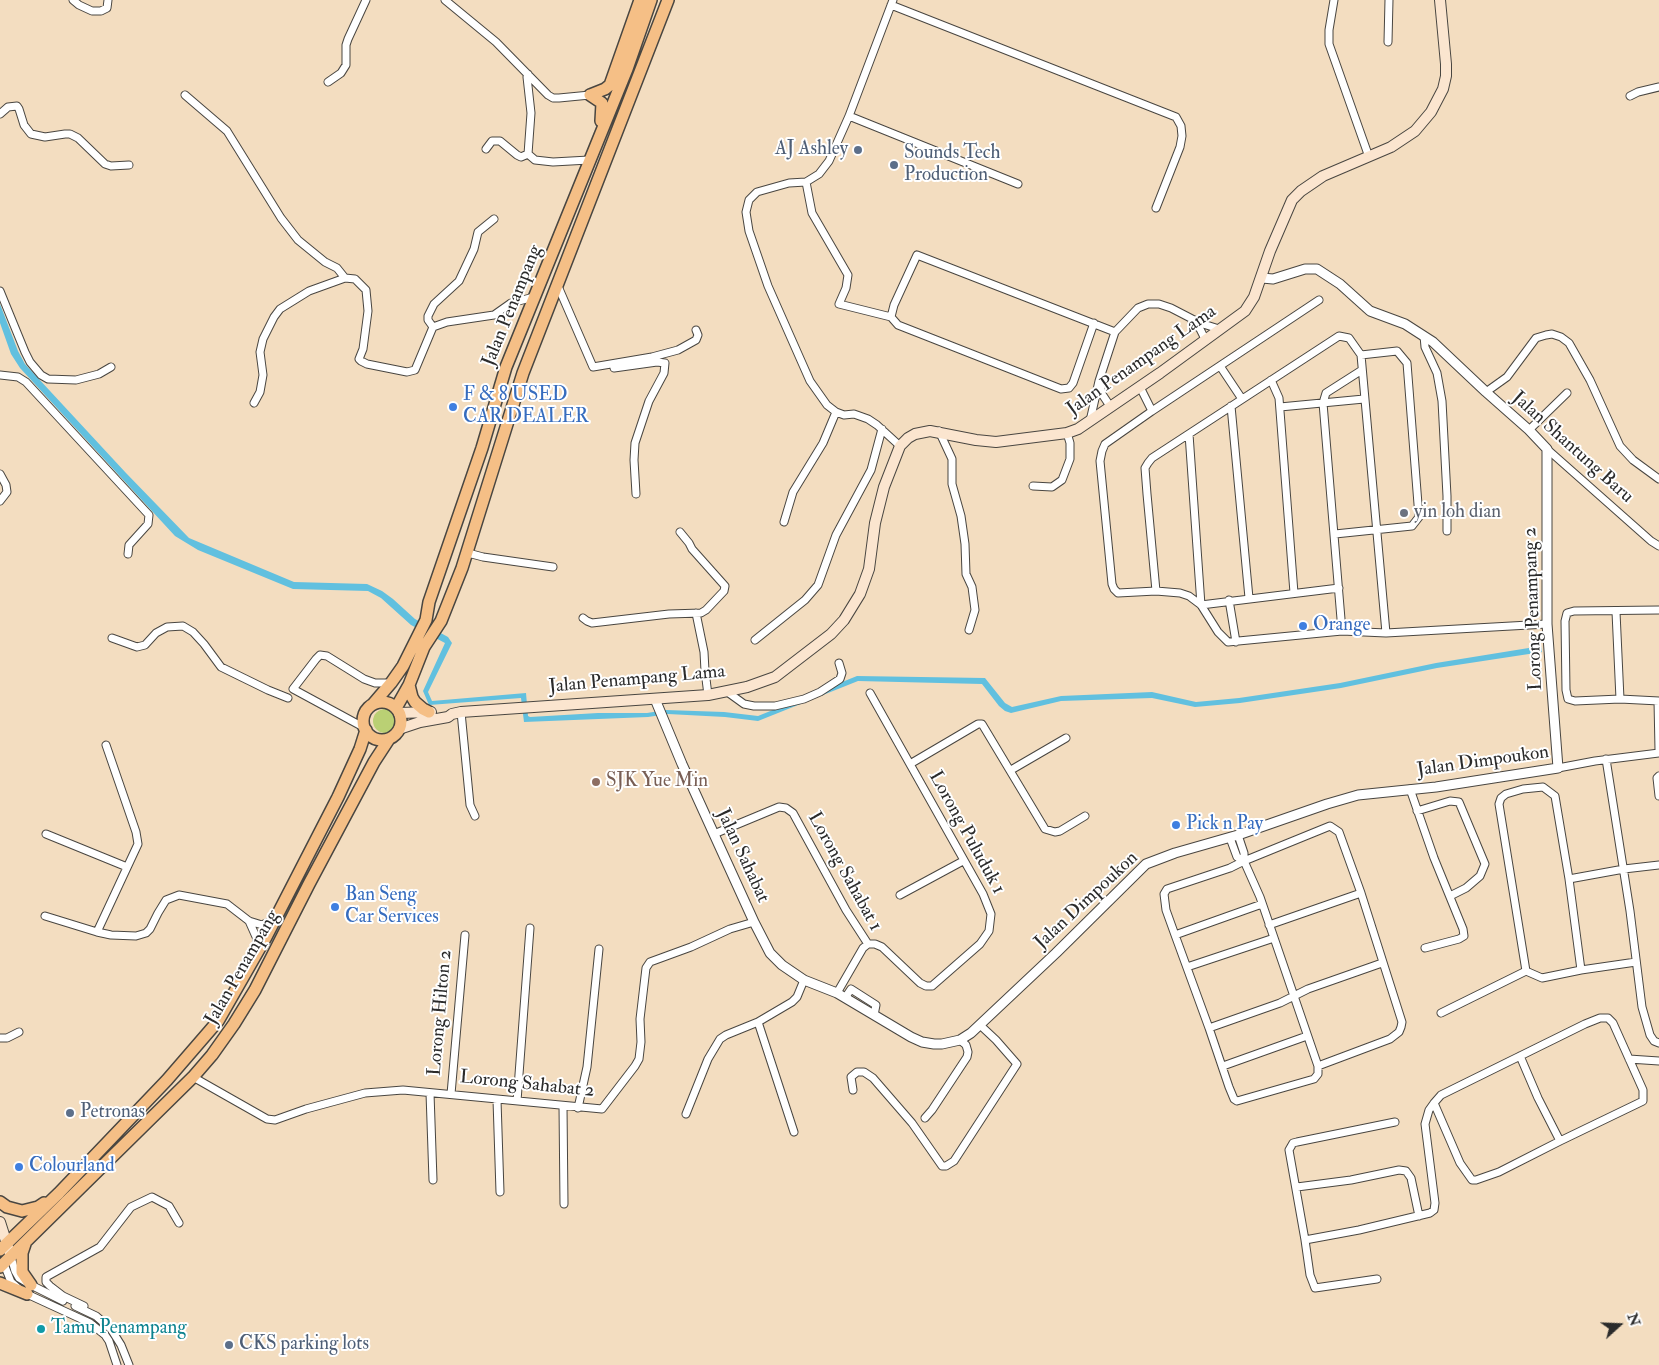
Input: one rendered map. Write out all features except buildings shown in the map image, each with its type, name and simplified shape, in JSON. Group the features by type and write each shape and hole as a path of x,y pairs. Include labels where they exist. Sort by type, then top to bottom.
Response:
{"main road":[{"path":"590,94 605,89 610,85 640,0"},
{"name":"Jalan Penampang","path":"398,710 409,685 421,643 429,602 482,448 506,367 627,68 651,0"},
{"name":"Jalan Penampang","path":"374,704 421,643 437,627 468,552 523,373 668,0"},
{"name":"Jalan Penampang Lama","path":"398,710 456,713 708,695 747,687 775,677 831,634 844,620 860,594 869,569 875,523 884,487 900,446 915,434 939,431 976,440 996,442 1078,430 1245,311 1254,298 1270,251 1292,200 1301,191 1323,176 1369,158 1415,131 1438,102 1443,89 1446,64 1440,0"},
{"path":"590,94 602,103 601,131"},
{"path":"409,685 415,702 423,710 429,712"},
{"path":"385,702 398,710 401,721 399,730 389,739 376,738 365,729 365,714 374,704 385,702"},
{"name":"Jalan Penampang Lama","path":"399,730 426,720 456,713"},
{"name":"Jalan Penampang","path":"28,1232 59,1192 167,1080 218,1021 256,955 338,797 360,749 365,729"},
{"name":"Jalan Penampang","path":"4,1256 193,1077 234,1024 255,990 374,762 389,739"},
{"path":"0,1202 7,1207 22,1211 38,1207 59,1192"},
{"path":"0,1222 4,1256"},
{"path":"28,1232 22,1253 22,1272 29,1290"},
{"path":"0,1283 29,1290"}],"street":[{"path":"73,0 92,11 101,11 107,8 108,0"},
{"path":"328,82 341,73 346,65 346,45 366,0"},
{"path":"445,0 496,42 553,98 590,94"},
{"path":"1334,0 1328,30 1328,44 1369,158"},
{"path":"1388,42 1389,0"},
{"path":"900,446 868,419 854,414 844,415 836,412 827,405 810,381 763,272 746,212 749,200 757,192 789,183 806,182 819,174 829,161 849,116 892,3 1176,117 1181,126 1180,147 1156,208"},
{"path":"528,74 531,113 528,154"},
{"path":"1630,96 1659,87"},
{"path":"185,96 227,130 281,218 298,240 325,262 338,268 345,278"},
{"path":"0,114 8,107 17,106 24,125 31,134 45,137 70,134 78,138 104,164 111,166 129,165"},
{"path":"849,116 1018,184"},
{"path":"486,149 492,141 500,141 521,157 528,154"},
{"path":"528,154 535,160 553,162 589,160"},
{"path":"806,182 812,212 846,268 848,275 846,288 839,304 891,317 898,324 1061,389 1069,388 1074,383 1094,323"},
{"path":"432,327 428,316 434,304 460,281 474,249 478,232 494,219"},
{"path":"891,317 894,305 917,254 1115,332"},
{"name":"Jalan Shantung Baru","path":"1262,278 1273,280 1305,269 1317,269 1340,284 1370,311 1404,324 1424,336 1529,430 1547,449 1659,546"},
{"path":"254,403 260,392 264,375 260,352 263,339 280,309 309,291 345,278 355,280 366,290 368,311 360,359 367,364 407,372 415,370 419,363 432,327 447,322 494,315 511,303 534,298"},
{"path":"556,284 594,367 652,357 678,350 696,340 698,335 696,330"},
{"path":"0,291 25,352 30,362 41,375 48,379 76,380 99,374 111,367"},
{"path":"1319,300 1105,444 1100,461 1112,584 1118,593 1156,591 1180,593 1189,596 1201,605 1228,642 1342,631 1386,633 1547,624"},
{"path":"1090,421 1099,381 1115,332 1138,308 1148,304 1165,306 1190,319 1219,329"},
{"path":"1190,319 1200,329 1205,339"},
{"name":"Jalan Shantung Baru","path":"1486,392 1507,377 1536,338 1552,334 1561,338 1568,343 1590,380 1620,446 1633,460 1659,479"},
{"path":"1156,591 1145,468 1152,458 1339,336 1349,338 1361,355 1386,633"},
{"path":"1424,336 1425,347 1437,373 1442,401 1448,496 1446,531"},
{"path":"1335,534 1412,526 1418,517 1407,363 1397,351 1361,355"},
{"path":"602,367 610,369 657,362 665,363 664,373 649,401 635,443 636,494"},
{"path":"1220,366 1242,399"},
{"path":"1342,631 1323,403 1326,393 1362,370"},
{"path":"0,375 18,376 26,382 149,515 148,524 129,545 128,554"},
{"path":"1271,380 1278,392 1280,407 1294,593"},
{"path":"1099,381 1102,394 1110,406"},
{"path":"1140,387 1152,411"},
{"path":"1529,430 1567,392"},
{"path":"1280,407 1364,399"},
{"path":"1231,406 1249,598"},
{"path":"784,522 793,492 823,443 836,412"},
{"path":"755,640 804,600 818,585 836,535 871,470 882,429"},
{"path":"939,431 952,459 951,476 961,516 966,574 972,587 975,610 969,630"},
{"path":"1033,486 1052,487 1062,480 1070,459 1070,443 1067,433"},
{"path":"1189,434 1201,605"},
{"name":"Lorong Penampang 2","path":"1547,449 1547,624 1558,768"},
{"path":"0,474 6,484 6,492 0,501"},
{"path":"583,618 592,622 696,613 706,610 725,588 723,583 692,549 680,532"},
{"path":"468,552 483,557 553,567"},
{"path":"1201,605 1229,600 1338,588"},
{"path":"1229,600 1236,642"},
{"path":"1659,610 1574,611 1567,613 1565,621 1566,690 1568,699 1574,701 1620,699 1659,701 1659,752"},
{"path":"1616,612 1620,699"},
{"path":"696,613 703,643 708,695"},
{"path":"112,638 131,646 141,647 156,633 167,628 183,626 193,632 221,667 288,698"},
{"path":"365,729 293,689 320,655 327,656 364,679 375,683 391,683"},
{"path":"726,691 744,704 754,706 775,706 804,700 820,692 840,678 842,673 839,663"},
{"name":"Lorong Puluduk 1","path":"868,944 882,947 920,983 932,986 980,944 989,931 991,914 982,894 870,693"},
{"name":"Jalan Sahabat","path":"655,699 682,764 770,953 775,960 804,980 837,993"},
{"path":"456,713 470,805 475,816"},
{"path":"910,764 978,724 984,726 1045,829 1055,832 1060,831 1086,816"},
{"path":"1010,770 1066,738"},
{"path":"97,932 138,844 138,838 106,746"},
{"name":"Jalan Dimpoukon","path":"960,1040 980,1024 1056,953 1146,864 1175,853 1234,837 1343,799 1659,752"},
{"path":"1606,760 1624,869 1644,1018 1654,1041 1659,1043"},
{"path":"1659,776 1657,778 1659,796"},
{"path":"1526,970 1499,804 1501,798 1506,794 1523,789 1543,787 1555,796 1569,879 1581,970"},
{"path":"1410,789 1463,928 1464,936 1426,948"},
{"path":"1417,811 1450,801 1459,802 1484,864 1484,870 1480,876 1466,888 1450,896"},
{"name":"Lorong Sahabat 1","path":"714,834 779,807 786,808 792,813 846,910 868,944 863,948 837,993"},
{"path":"1234,837 1237,857 1244,861 1262,904 1306,1036 1318,1066 1318,1074 1314,1079 1238,1101 1234,1099 1232,1094 1174,935 1166,910 1164,894 1167,889 1230,868 1244,861 1330,826 1339,832 1361,893 1402,1022 1399,1032 1390,1039 1318,1066"},
{"path":"46,834 127,867"},
{"path":"900,895 963,860"},
{"path":"1569,879 1659,865"},
{"path":"1269,925 1361,893"},
{"path":"45,916 97,932 136,936 150,930 166,900 179,895 227,904 249,921 262,925 276,916"},
{"path":"1174,935 1262,904"},
{"path":"249,921 257,939 256,955"},
{"name":"Lorong Sahabat 2","path":"193,1077 267,1119 275,1120 306,1109 365,1093 403,1090 602,1109 635,1066 640,1051 640,1018 646,968 650,962 730,929 754,922"},
{"path":"517,1101 530,928"},
{"name":"Lorong Hilton 2","path":"451,1094 465,935"},
{"path":"1187,967 1274,938"},
{"path":"578,1108 587,1067 599,949"},
{"path":"1526,970 1542,978 1636,962"},
{"path":"1209,1028 1382,964"},
{"path":"1441,1013 1526,970"},
{"path":"686,1114 708,1059 720,1039 758,1022 792,1002 797,997 804,980"},
{"path":"837,993 922,1042 942,1044 960,1040 966,1045 967,1057 925,1118"},
{"path":"1305,1240 1359,1230 1427,1214 1434,1210 1435,1203 1425,1124 1429,1110 1434,1103 1441,1094 1600,1018 1608,1018 1613,1023 1643,1090 1643,1101 1487,1178 1472,1180 1460,1163 1434,1103"},
{"path":"758,1022 794,1132"},
{"path":"853,1090 851,1078 857,1072 864,1072 873,1078 912,1124 942,1166 946,1166 954,1160 1016,1064 980,1024"},
{"path":"0,1038 7,1038 19,1032"},
{"path":"1222,1066 1306,1036"},
{"path":"1520,1056 1538,1098 1560,1141"},
{"path":"1629,1059 1659,1061"},
{"path":"430,1093 433,1180"},
{"path":"497,1100 500,1192"},
{"path":"563,1106 564,1204"},
{"path":"1377,1279 1315,1288 1310,1275 1297,1187 1289,1150 1293,1143 1395,1122"},
{"path":"1297,1187 1350,1180 1400,1170 1406,1171 1412,1178 1419,1216"},
{"path":"84,1306 63,1296 46,1282 46,1277 100,1247 131,1207 152,1197 169,1206 179,1223"},
{"path":"4,1256 11,1282 104,1322 116,1336 126,1363"},
{"path":"29,1290 99,1329 109,1341 117,1365"}],"green space":[{"path":"385,709 390,710 396,716 396,726 390,732 385,733 380,732 374,726 373,721 374,716 380,710"}],"water":[{"path":"0,304 25,364 189,538 294,582 367,584 393,599 415,619 448,637 452,643 428,692 432,701 526,693 528,716 530,717 598,713 647,713 666,710 724,712 758,716 857,676 985,678 1005,703 1012,707 1061,696 1152,692 1196,702 1239,698 1340,683 1436,663 1541,646 1542,652 1437,668 1341,688 1240,703 1195,707 1152,698 1061,701 1011,713 999,706 982,684 858,681 758,721 668,714 648,717 524,722 521,698 429,705 423,691 445,643 411,625 381,598 368,591 293,589 198,550 175,536 20,368 11,354 0,323"}],"place":[{"name":"AJ Ashley","path":"858,150"},
{"name":"Sounds Tech Production","path":"894,165"},
{"name":"F & 8 USED CAR DEALER","path":"453,407"},
{"name":"yin loh dian","path":"1404,513"},
{"name":"Orange","path":"1303,626"},
{"name":"SJK Yue Min","path":"596,782"},
{"name":"Pick n Pay","path":"1176,825"},
{"name":"Ban Seng Car Services","path":"335,907"},
{"name":"Petronas","path":"70,1113"},
{"name":"Colourland","path":"19,1167"},
{"name":"Tamu Penampang","path":"41,1329"},
{"name":"CKS parking lots","path":"229,1345"}]}
